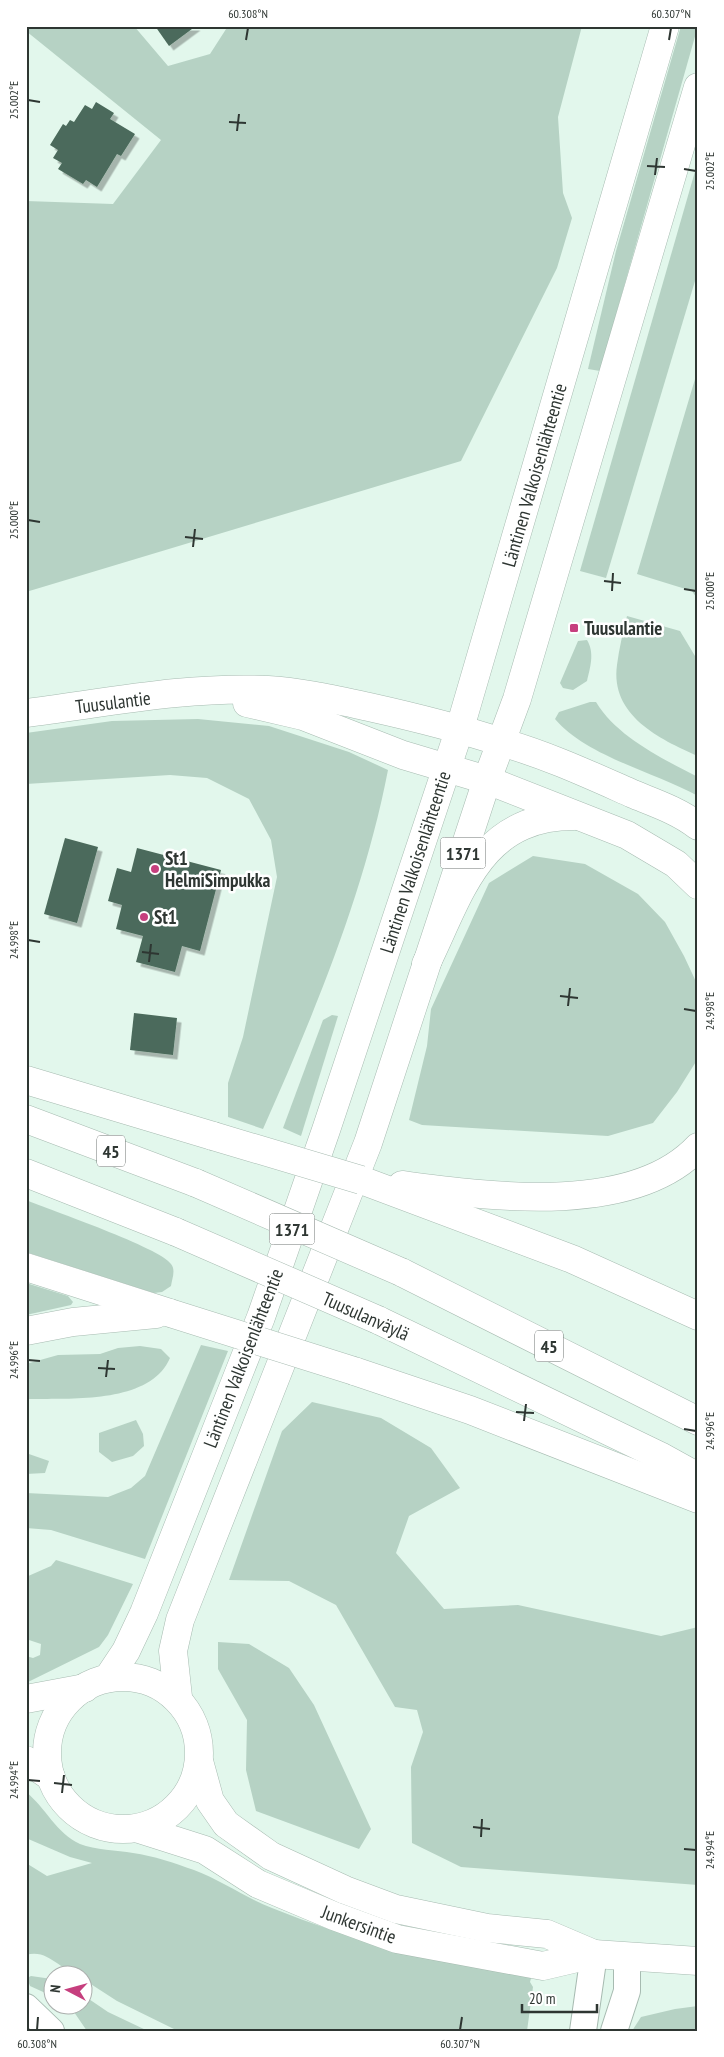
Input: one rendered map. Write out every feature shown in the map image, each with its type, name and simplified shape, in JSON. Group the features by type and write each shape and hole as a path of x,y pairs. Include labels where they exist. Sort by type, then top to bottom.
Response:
{"main road":[{"name":"Läntinen Valkoisenlähteentie","path":"96,1683 126,1651 144,1613 261,1316 326,1130 460,728 665,26"},
{"name":"Läntinen Valkoisenlähteentie","path":"178,1698 173,1651 180,1620 368,1142 487,780 520,690 698,87"},
{"name":"Tuusulantie","path":"26,713 199,692 268,690 323,697 460,728 527,749 687,817 698,826"},
{"name":"Tuusulantie","path":"199,692 303,716 404,755 487,780 627,835 676,864 698,885"},
{"path":"426,964 474,866 492,845 512,831 532,822 553,816 579,816"},
{"path":"26,1080 361,1180 423,1196 698,1316"},
{"name":"45","path":"26,1119 196,1183 401,1272 698,1421"},
{"path":"423,1196 571,1196 611,1190 650,1179 683,1163 698,1147"},
{"name":"Tuusulanväylä","path":"26,1173 176,1232 378,1320 660,1456 698,1477"},
{"path":"26,1267 354,1371 470,1410 698,1499"},
{"path":"26,1331 73,1322 170,1313"},
{"path":"26,1699 96,1683 138,1677 160,1684 178,1698 192,1716 199,1738 199,1761 189,1788 180,1800 169,1810 139,1828 120,1830 102,1828 84,1820 70,1809 58,1794 50,1778 47,1757 49,1737 57,1718 69,1701 96,1683"},
{"path":"26,1760 50,1778"},
{"name":"Junkersintie","path":"199,1761 210,1801 226,1824 271,1856 345,1890 396,1909 487,1928 546,1934 594,1954"},
{"name":"Junkersintie","path":"139,1828 205,1850 258,1884 397,1940 543,1966 594,1954 698,1961"}],"street":[{"path":"583,2031 594,1954"},
{"path":"614,2031 627,1991 627,1956"},
{"path":"26,2007 51,2031"}],"green space":[{"path":"26,26 134,26 168,66 210,54 228,26 582,26 558,117 563,193 572,218 557,268 461,461 26,592 26,201 113,204 161,140 26,31"},
{"path":"681,26 698,26 600,371 588,369 616,251"},
{"path":"698,161 698,271 606,578 580,571"},
{"path":"698,369 698,600 692,591 637,574"},
{"path":"627,616 680,631 698,661 698,756 653,733 629,711 621,698 617,683 617,665"},
{"path":"587,640 591,655 587,681 573,690 563,688 560,683 578,641"},
{"path":"590,702 596,702 616,726 642,746 698,777 698,796 602,753 568,732 555,719 559,712"},
{"path":"198,719 269,726 349,752 388,770 366,862 336,953 301,1042 263,1129 228,1117 228,1083 243,1037 277,877 271,840 249,799 207,778 170,775 26,784 26,733 112,721"},
{"path":"533,856 585,864 638,894 665,922 698,986 697,1060 677,1092 653,1123 608,1136 422,1125 409,1120 427,1046 431,1009 489,883"},
{"path":"332,1015 338,1016 301,1136 283,1128 323,1020"},
{"path":"26,1200 127,1239 163,1257 171,1264 173,1269 171,1286 162,1292 154,1293 26,1252"},
{"path":"26,1283 68,1296 73,1302 71,1305 26,1315"},
{"path":"201,1345 228,1351 145,1559 51,1530 26,1528 26,1493 108,1497 131,1488 145,1476"},
{"path":"140,1346 161,1349 170,1358 160,1373 145,1384 106,1396 26,1399 26,1364 58,1355 100,1354 118,1348"},
{"path":"312,1402 381,1418 431,1448 460,1488 409,1516 396,1553 444,1609 518,1605 661,1636 698,1627 698,1885 461,1867 412,1843 411,1767 423,1732 417,1710 395,1707 336,1605 289,1581 229,1580 282,1431"},
{"path":"136,1420 143,1434 144,1446 133,1456 112,1462 99,1452 99,1433"},
{"path":"26,1453 49,1461 45,1473 26,1474"},
{"path":"56,1560 133,1584 108,1635 99,1647 26,1683 26,1656 33,1658 40,1655 41,1644 26,1639 26,1577 51,1566"},
{"path":"218,1642 249,1644 289,1668 314,1705 371,1829 359,1849 256,1811 246,1770 247,1720 218,1669"},
{"path":"26,1792 64,1833 80,1844 99,1849 141,1854 179,1865 204,1874 272,1908 367,1941 465,1965 532,1975 530,1982 533,1987 527,2031 178,2031 117,2001 92,1985 92,1964 58,1964 42,1955 26,1955 26,1863 47,1876 92,1863 70,1857 26,1838"},
{"path":"31,1976 42,1978 42,1991 30,1986 27,1978"},
{"path":"92,2001 108,2012 148,2031 87,2031 75,2014 92,2014"},
{"path":"698,2006 698,2031 632,2031 641,2017"}],"building":[{"path":"155,26 196,26 169,46"},
{"path":"96,102 114,113 110,119 135,134 121,156 117,154 97,187 86,180 83,184 58,169 62,163 53,158 58,150 50,145 63,124 66,126 70,120 74,122 85,105 92,109"},
{"path":"65,838 98,847 77,923 44,914"},
{"path":"137,848 221,870 200,951 182,946 175,972 136,962 143,936 116,929 122,905 108,901 117,868 131,872"},
{"path":"134,1013 177,1018 173,1055 130,1050"}],"place":[{"name":"Tuusulantie","path":"574,628"},
{"name":"St1 HelmiSimpukka","path":"155,869"},
{"name":"St1","path":"144,917"}]}
